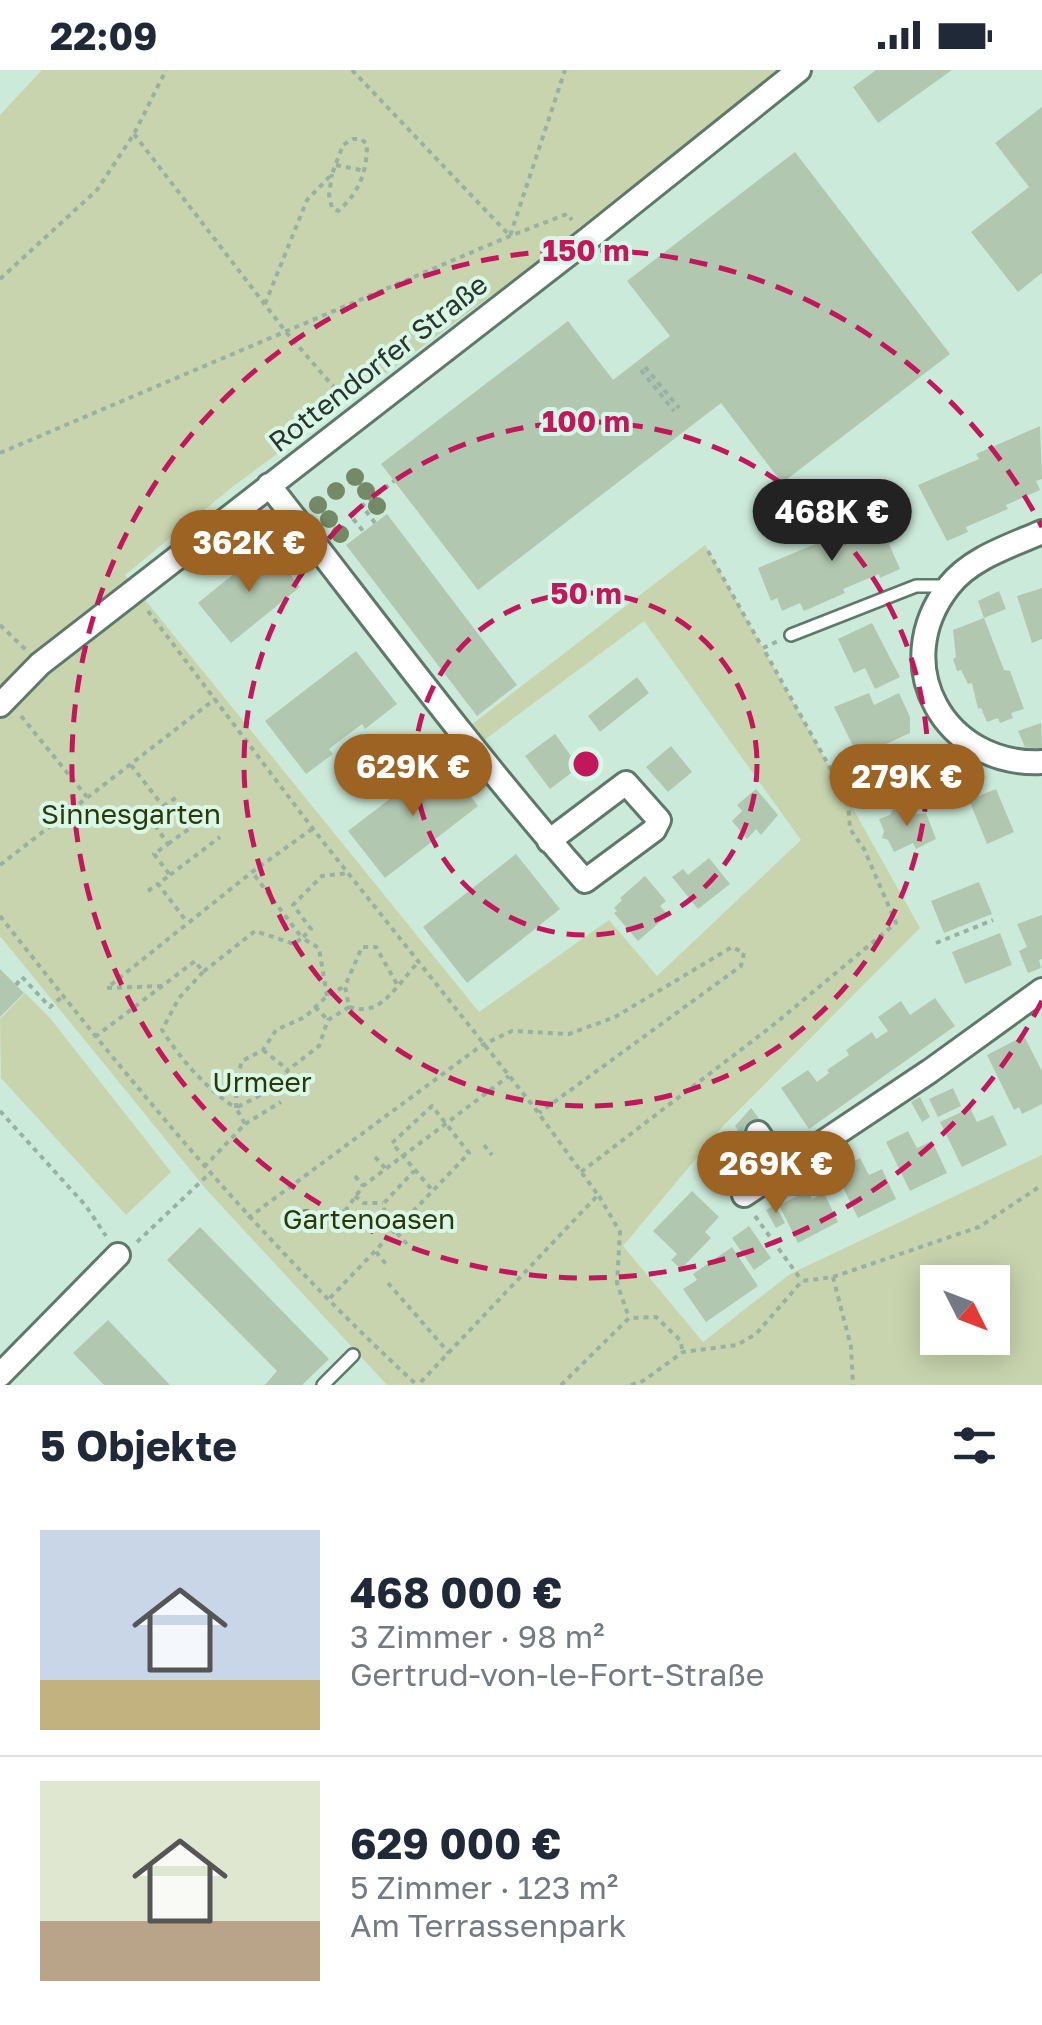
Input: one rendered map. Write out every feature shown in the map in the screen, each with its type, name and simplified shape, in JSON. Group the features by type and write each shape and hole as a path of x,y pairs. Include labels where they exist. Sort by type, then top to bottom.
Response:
{"street":[{"name":"Rottendorfer Straße","path":"2,703 40,664 588,239 799,70"},
{"path":"269,485 549,841 584,881 654,830 659,820 626,784 549,841"},
{"path":"1042,532 973,564 949,586 928,622 922,655 928,692 946,724 986,755 1020,763 1042,762"},
{"path":"744,1195 1042,990"},
{"path":"758,1133 782,1171"},
{"path":"0,1375 118,1255"}],"lane":[{"path":"791,635 916,586 949,586"},
{"path":"322,1385 353,1355"}],"path":[{"path":"0,280 97,190 134,134 166,70"},
{"path":"352,70 510,236"},
{"path":"510,236 565,70"},
{"path":"134,134 286,332 358,416"},
{"path":"361,138 367,144 366,171 355,192 338,211 332,208 328,195 335,165 344,145 353,139 361,138"},
{"path":"335,165 366,171"},
{"path":"265,304 307,200 332,174"},
{"path":"0,453 567,214 588,239"},
{"path":"643,368 676,409"},
{"path":"364,532 350,515 394,481"},
{"path":"362,506 375,523"},
{"path":"581,1172 772,1026 896,923 864,848 850,828 848,800 708,551"},
{"path":"133,592 482,1045 539,1113 598,1195 620,1232 616,1284 630,1318"},
{"path":"0,626 40,664"},
{"path":"763,648 791,635"},
{"path":"206,690 214,684"},
{"path":"0,864 215,699"},
{"path":"2,703 29,723 87,797"},
{"path":"131,764 164,806"},
{"path":"168,844 148,817 179,796"},
{"path":"170,875 154,854 200,820"},
{"path":"162,986 107,988 187,922 313,828"},
{"path":"148,892 220,837"},
{"path":"252,872 302,938 320,948 326,996"},
{"path":"245,1124 236,1108 176,1052 162,1030 179,998 203,972 254,931 294,944 302,938 312,929 293,905 322,876 350,873"},
{"path":"158,884 187,922"},
{"path":"0,916 95,1038 248,1218 418,1385 598,1195"},
{"path":"936,943 993,920"},
{"path":"348,1007 345,986 362,947 376,947 398,986"},
{"path":"248,1218 482,1045 512,1031 569,1034 615,1018 732,947 744,953 741,966 539,1113"},
{"path":"95,1038 195,961 203,972"},
{"path":"236,1108 274,1088 288,1070 319,1046 328,1020 348,1007 379,1007 418,962"},
{"path":"16,984 22,977 50,1007 63,996"},
{"path":"236,1108 242,1062 263,1050 276,1030 305,1017 326,996 345,986"},
{"path":"316,1007 328,1020"},
{"path":"263,1050 288,1070"},
{"path":"345,1212 364,1186 385,1168 510,1076"},
{"path":"204,1167 245,1124 281,1102"},
{"path":"328,1300 470,1153 432,1106 392,1143 432,1191"},
{"path":"0,1111 86,1206 118,1255 152,1231 210,1174"},
{"path":"484,1145 492,1155"},
{"path":"375,1157 385,1168"},
{"path":"407,1244 385,1220 384,1203 414,1171"},
{"path":"355,1176 364,1186"},
{"path":"630,1385 643,1381 683,1352 736,1346 756,1334 802,1281 833,1277 979,1227 1042,1186"},
{"path":"744,1195 743,1200 802,1281"},
{"path":"355,1196 363,1203 384,1203"},
{"path":"414,1210 426,1224"},
{"path":"317,1218 345,1212 362,1219 385,1220"},
{"path":"374,1251 386,1264"},
{"path":"833,1277 851,1347 853,1385"},
{"path":"388,1283 449,1353"},
{"path":"561,1385 630,1318 656,1317 680,1340 683,1352"}],"green space":[{"path":"42,70 781,70 545,256 231,488 125,575 479,1012 609,920 657,976 801,840 644,621 483,741 471,725 705,545 920,928 724,1125 623,1246 703,1342 790,1274 1042,1155 1042,1385 387,1385 205,1188 0,936 0,115"},
{"path":"25,993 50,1018 171,1172 126,1215 1,1078 0,1019"}],"building":[{"path":"876,70 952,70 878,123 853,87"},
{"path":"1042,107 1042,273 1018,292 971,232 1029,187 995,143"},
{"path":"795,152 950,354 782,483 721,403 478,590 381,464 568,321 613,380 670,336 627,281"},
{"path":"1040,426 1042,479 1036,481 1040,490 1006,505 1008,509 966,527 968,532 947,541 918,485 979,459 976,454"},
{"path":"880,510 900,569 843,589 845,593 804,611 800,603 782,611 777,598 771,601 758,568 818,543 816,538"},
{"path":"387,514 517,685 477,716 346,545"},
{"path":"267,547 277,559 284,560 284,567 300,587 231,643 198,603"},
{"path":"1042,588 1042,639 1032,643 1017,596"},
{"path":"999,591 1006,609 984,618 978,601"},
{"path":"984,618 1024,709 1011,713 1013,718 1000,723 998,718 987,722 981,708 978,709 972,683 968,684 961,670 957,671 953,659 953,630"},
{"path":"872,623 900,677 875,689 865,668 854,673 838,639"},
{"path":"356,651 397,704 365,729 362,724 329,749 333,754 306,774 265,721"},
{"path":"637,677 649,693 600,732 588,716"},
{"path":"869,693 874,705 899,693 910,717 910,733 875,749 853,746 834,707"},
{"path":"1041,723 1042,749 1025,747 1018,731"},
{"path":"555,734 579,767 550,789 525,756"},
{"path":"671,746 692,772 668,792 646,767"},
{"path":"442,759 478,806 385,878 348,831"},
{"path":"939,767 955,779 940,799 924,788"},
{"path":"756,789 778,815 761,835 756,829 747,839 732,821 742,811 737,805"},
{"path":"996,789 1014,832 987,844 969,800"},
{"path":"911,805 916,814 926,813 936,839 916,849 913,843 894,852 888,840 882,838 884,831 879,819 890,815 893,809"},
{"path":"516,854 560,909 467,983 423,927"},
{"path":"709,858 730,884 698,909 672,877 683,869 688,875"},
{"path":"645,876 666,901 660,906 668,915 638,941 614,908"},
{"path":"979,882 992,914 944,933 931,901"},
{"path":"1042,915 1041,968 1028,973 1019,951 1027,947 1017,924"},
{"path":"1000,933 1012,965 965,984 952,952"},
{"path":"0,969 24,993 0,1017"},
{"path":"935,998 955,1026 809,1129 781,1088 808,1070 817,1082 849,1055 846,1050 872,1032 876,1039 888,1031 878,1017 901,1001 910,1015"},
{"path":"1024,1036 1042,1071 1042,1104 1022,1114 1019,1107 1014,1110 987,1055"},
{"path":"953,1088 961,1106 938,1117 929,1099"},
{"path":"920,1097 930,1117 922,1122 911,1102"},
{"path":"751,1108 764,1125 744,1140 735,1126"},
{"path":"970,1108 977,1122 993,1115 1007,1145 962,1167 940,1122"},
{"path":"908,1131 917,1148 932,1141 947,1173 910,1191 886,1142"},
{"path":"860,1158 869,1175 882,1169 896,1199 858,1218 835,1171"},
{"path":"692,1191 719,1217 705,1232 711,1238 681,1269 671,1260 677,1254 653,1231"},
{"path":"808,1191 812,1199 824,1193 838,1222 798,1243 779,1205"},
{"path":"775,1205 785,1223 776,1228 766,1210"},
{"path":"749,1226 771,1258 754,1270 732,1238"},
{"path":"200,1227 329,1359 302,1385 265,1385 277,1371 167,1260"},
{"path":"732,1247 758,1286 706,1322 683,1289 697,1280 693,1274"},
{"path":"108,1320 170,1385 104,1385 73,1353"}],"park label":[{"name":"Sinnesgarten","path":"131,814"},
{"name":"Urmeer","path":"262,1082"},
{"name":"Gartenoasen","path":"369,1219"}]}
